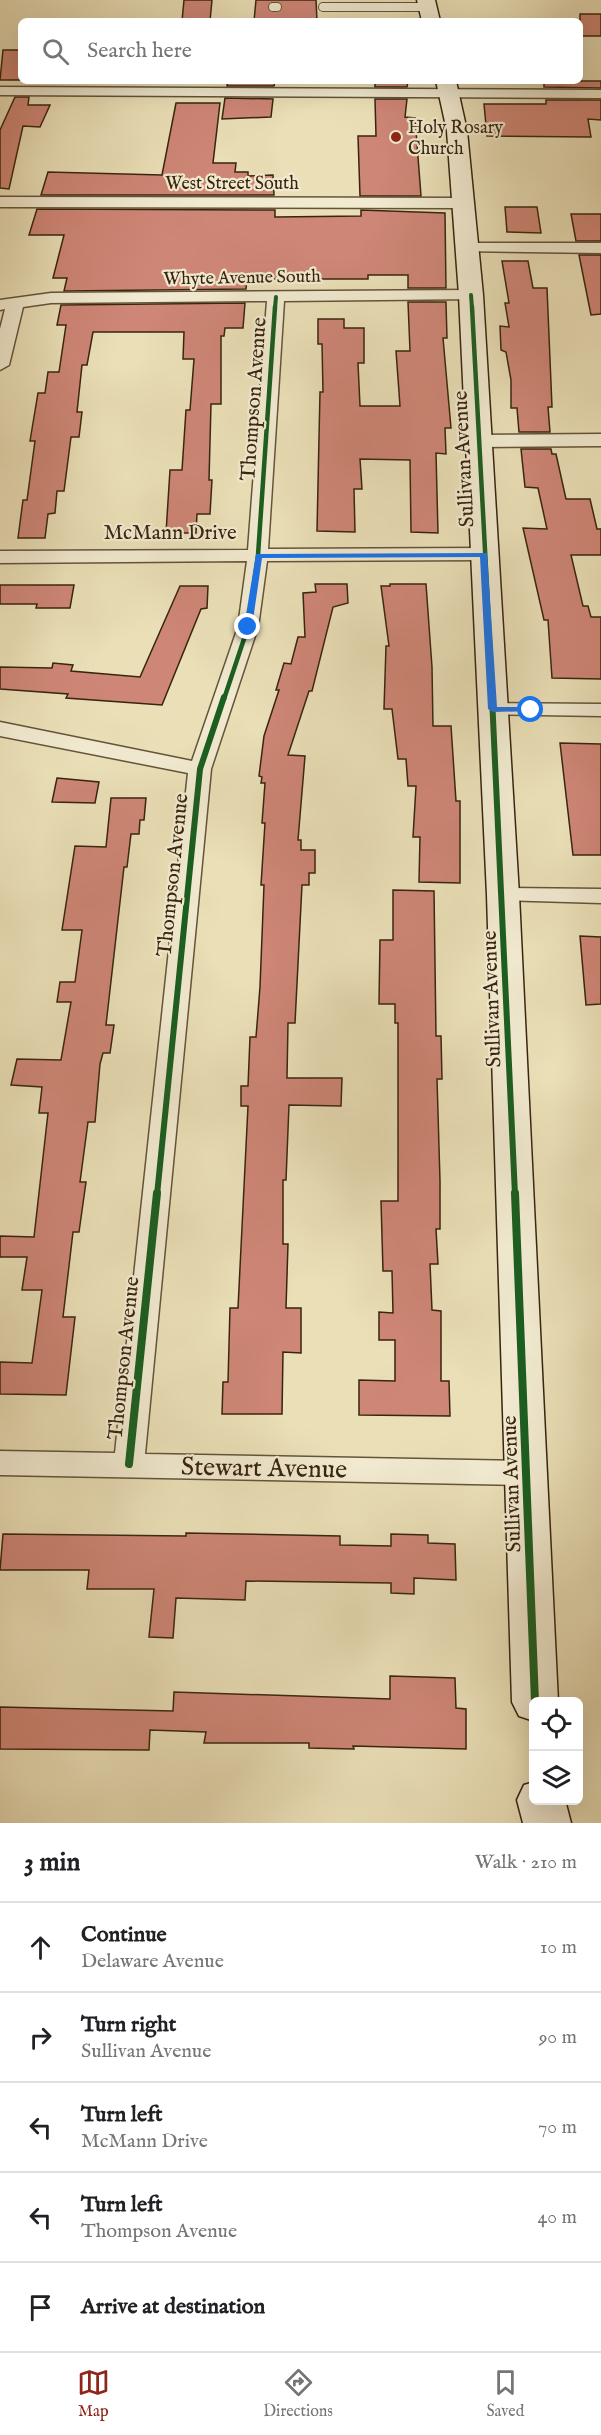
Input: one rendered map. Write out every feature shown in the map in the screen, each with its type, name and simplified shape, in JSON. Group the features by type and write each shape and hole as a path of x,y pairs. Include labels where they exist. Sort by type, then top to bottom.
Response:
{"street":[{"path":"0,91 447,87 601,94"},
{"name":"Sullivan Avenue","path":"447,87 457,131 471,294 503,895 528,1473 535,1697"},
{"name":"West Street South","path":"0,202 463,202"},
{"path":"468,248 601,248"},
{"name":"Whyte Avenue South","path":"5,302 51,298 471,294"},
{"name":"Thompson Avenue","path":"129,1464 200,769 248,627 258,555 276,297"},
{"path":"0,365 5,302"},
{"path":"478,441 601,441"},
{"name":"McMann Drive","path":"0,557 484,554"},
{"path":"493,709 601,710"},
{"path":"0,729 200,769"},
{"path":"503,895 601,896"},
{"name":"Stewart Avenue","path":"0,1463 528,1473"},
{"path":"542,1805 546,1823"}],"lane":[{"path":"323,7 338,3 428,9"}],"building":[{"path":"184,0 212,0 210,18 182,18"},
{"path":"256,0 316,0 317,18 254,18"},
{"path":"580,14 601,14 601,36 583,36 583,18 580,18"},
{"path":"3,50 18,50 18,80 0,80"},
{"path":"583,81 601,81 601,88 544,87 544,84 583,84"},
{"path":"227,84 274,84 274,86 227,86"},
{"path":"375,84 408,84 407,87 375,87"},
{"path":"15,97 29,97 28,105 50,105 40,127 23,126 9,189 0,188 0,130"},
{"path":"225,98 273,99 271,117 222,119"},
{"path":"375,99 407,99 405,117 415,118 421,196 360,196 358,136 376,136"},
{"path":"546,100 601,100 601,120 588,119 591,137 487,136 484,104 546,104"},
{"path":"176,103 220,103 213,163 236,163 235,172 248,172 248,176 273,175 274,195 41,195 48,172 162,175"},
{"path":"505,207 537,207 541,233 507,232"},
{"path":"37,209 275,210 275,217 361,216 361,210 445,213 446,288 408,288 408,275 368,275 368,279 247,279 246,289 64,291 67,278 53,278 64,235 29,235"},
{"path":"571,214 601,214 601,241 576,241"},
{"path":"579,255 601,255 601,314 591,315"},
{"path":"502,261 528,261 533,288 547,288 552,407 548,407 550,432 519,432 517,408 511,408 511,380 506,352 501,350 500,326 509,327 505,303 509,303"},
{"path":"408,302 446,302 447,338 443,338 451,428 445,428 446,454 436,453 438,533 411,532 410,460 360,459 362,489 354,489 355,532 317,531 320,392 323,392 322,344 318,344 318,319 344,319 344,328 364,328 364,363 358,363 360,406 400,406 396,351 410,351"},
{"path":"245,303 243,328 225,328 224,336 221,336 221,404 211,404 210,514 197,514 196,533 166,533 170,470 182,470 186,410 190,410 194,359 183,359 184,332 93,332 87,365 82,365 77,412 82,412 79,437 71,437 64,491 57,491 55,513 48,514 45,538 18,538 23,500 27,500 35,441 30,441 38,393 45,393 48,372 59,372 66,325 57,325 61,305"},
{"path":"521,449 551,449 552,454 556,454 566,499 590,499 597,529 601,529 601,555 571,555 583,606 588,606 591,617 601,617 601,679 552,678 548,620 544,620 523,528 547,529 538,488 525,487"},
{"path":"315,584 347,584 348,603 333,607 312,691 309,691 288,755 305,756 298,840 301,840 301,850 315,850 315,873 309,873 309,885 302,885 295,1023 288,1023 287,1078 342,1078 341,1106 289,1105 286,1180 283,1180 283,1244 288,1244 286,1308 301,1308 301,1353 283,1352 282,1414 222,1414 223,1382 228,1382 230,1308 238,1308 248,1106 241,1106 241,1086 248,1086 250,1037 256,1037 260,987 264,885 261,885 265,823 262,823 265,783 261,783 262,777 259,776 264,736 279,690 276,690 284,663 291,664 298,637 305,637 303,593 316,592"},
{"path":"390,584 426,584 432,667 433,726 451,726 456,801 460,801 460,883 419,882 420,837 413,837 416,786 408,786 406,759 398,759 392,709 384,709 386,646 389,646 381,586 390,586"},
{"path":"0,585 74,585 70,608 36,608 37,604 0,604"},
{"path":"180,586 208,586 207,608 201,609 162,705 66,698 68,694 0,689 0,667 52,668 53,663 73,665 71,671 140,677"},
{"path":"560,743 601,744 601,855 573,855"},
{"path":"57,778 99,782 95,803 52,802"},
{"path":"111,798 146,798 144,820 140,820 139,834 131,834 127,867 124,867 106,1025 114,1025 110,1053 103,1053 100,1064 95,1122 88,1122 80,1182 86,1182 79,1232 73,1232 63,1317 75,1317 66,1395 0,1394 0,1362 32,1363 42,1290 22,1290 27,1257 0,1257 0,1236 34,1237 48,1113 39,1113 42,1087 11,1085 17,1059 61,1060 71,1002 57,1002 60,982 75,982 82,930 62,930 75,846 106,847"},
{"path":"393,890 434,891 436,1036 441,1036 442,1079 437,1079 440,1181 440,1229 436,1229 438,1264 430,1264 432,1310 441,1311 441,1381 449,1381 450,1416 359,1415 359,1380 395,1381 395,1340 379,1340 379,1312 393,1313 392,1271 383,1271 381,1201 398,1201 398,1023 395,1023 395,1004 379,1004 380,940 393,940"},
{"path":"580,936 601,937 601,1004 586,1005"},
{"path":"186,1533 340,1536 340,1545 391,1546 391,1534 428,1535 428,1543 455,1544 456,1580 414,1578 414,1594 391,1593 391,1583 246,1581 245,1600 176,1598 173,1638 149,1637 154,1589 87,1589 89,1570 0,1570 3,1534 186,1536"},
{"path":"390,1676 455,1678 456,1708 466,1709 466,1749 353,1746 354,1749 309,1748 309,1743 204,1743 206,1732 150,1730 149,1750 0,1749 0,1707 173,1711 174,1692 390,1699"}],"cycle path":[{"path":"471,295 503,895 535,1697"},
{"path":"129,1464 200,769 248,627 258,555 276,297"}],"place":[{"name":"Holy Rosary Church","path":"396,137"}],"route":[{"path":"248,627 258,555 484,554 493,709 531,710"}]}
